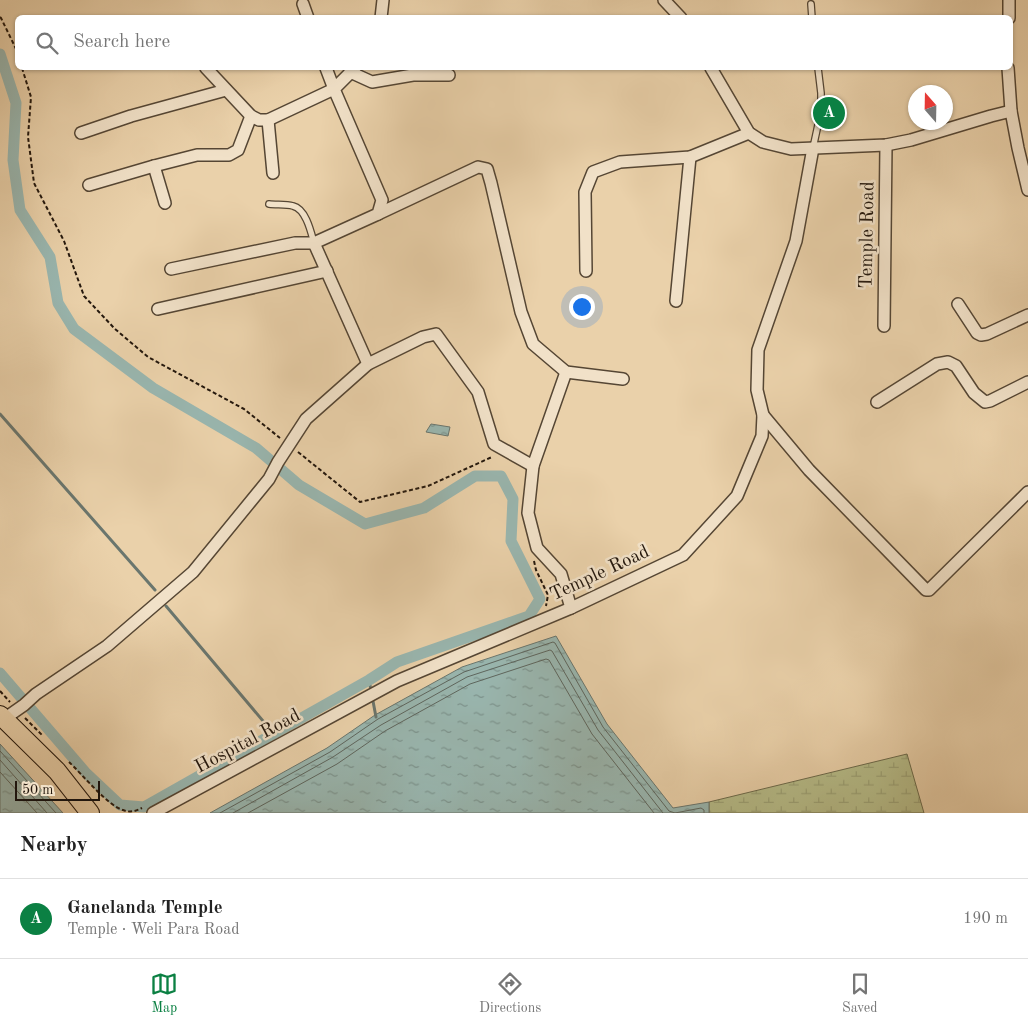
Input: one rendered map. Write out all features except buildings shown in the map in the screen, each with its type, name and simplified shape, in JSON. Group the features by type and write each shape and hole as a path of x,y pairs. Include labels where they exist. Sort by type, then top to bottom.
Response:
{"main road":[{"path":"11,712 90,813"}],"street":[{"path":"381,15 383,0"},
{"path":"664,0 679,15"},
{"path":"1009,0 1009,15"},
{"path":"303,4 307,15"},
{"path":"208,70 251,116 259,120 268,120 334,89 353,70 372,82 412,76 449,75"},
{"path":"327,70 382,200 378,214"},
{"path":"712,70 749,133 763,142 791,149 886,145 912,140 1011,111"},
{"path":"1008,70 1011,111 1028,190"},
{"path":"81,133 131,116 226,90"},
{"path":"89,185 197,155 229,155 238,150 251,116"},
{"path":"268,120 273,173"},
{"path":"586,271 585,192 593,172 620,162 690,157 749,133"},
{"name":"Temple Road","path":"884,326 886,145"},
{"path":"813,148 796,241 758,350 757,390 762,415 809,470 926,590 929,590 1028,492"},
{"path":"676,300 690,157"},
{"path":"154,166 165,203"},
{"path":"171,269 295,243 314,243 478,167 487,169 521,312 533,344 566,372 623,379"},
{"path":"314,243 368,364"},
{"path":"158,309 327,271"},
{"path":"958,304 976,333 981,335 1028,315"},
{"path":"11,712 107,646 193,572 269,479 306,419 368,364 423,336 436,334 478,392 494,444 533,466"},
{"path":"877,402 937,364 948,362 956,366 974,393 985,402 1028,382"},
{"path":"566,372 533,466 528,513 537,548 561,574 571,608"},
{"name":"Temple Road","path":"359,702 397,681 571,608 683,555 737,496 762,436 762,415"},
{"name":"Hospital Road","path":"149,810 359,702"}],"lane":[{"path":"811,4 812,15"},
{"path":"813,148 821,111 818,70"},
{"path":"269,204 294,206 300,210 307,220 314,243"}],"path":[{"path":"0,17 15,47"},
{"path":"23,70 31,97 28,137 34,183 64,241 84,296 115,329 148,357 244,409 360,502 428,486 491,456 494,458"},
{"path":"532,554 536,570 548,595 544,612"},
{"path":"0,691 11,712 45,737"},
{"path":"65,758 113,806 125,811 149,810"}],"green space":[{"path":"907,754 924,813 709,813 709,802"}],"water":[{"path":"431,424 450,427 448,436 426,432"},
{"path":"556,636 607,724 673,808 709,802 709,813 210,813 327,748 375,715 462,667"},
{"path":"0,744 63,813 0,813"}],"waterway":[{"path":"0,54 16,103 13,160 20,210 50,257 58,303 74,329 153,388 256,448 299,485 365,524 424,508 475,476 501,476 513,499 511,541 540,599 529,616 397,662 369,680 144,807 120,805 86,773 0,673"},
{"path":"0,414 155,590"},
{"path":"166,606 274,734"},
{"path":"369,680 376,717"}],"place":[{"name":"Ganelanda Temple","path":"829,113"}]}
